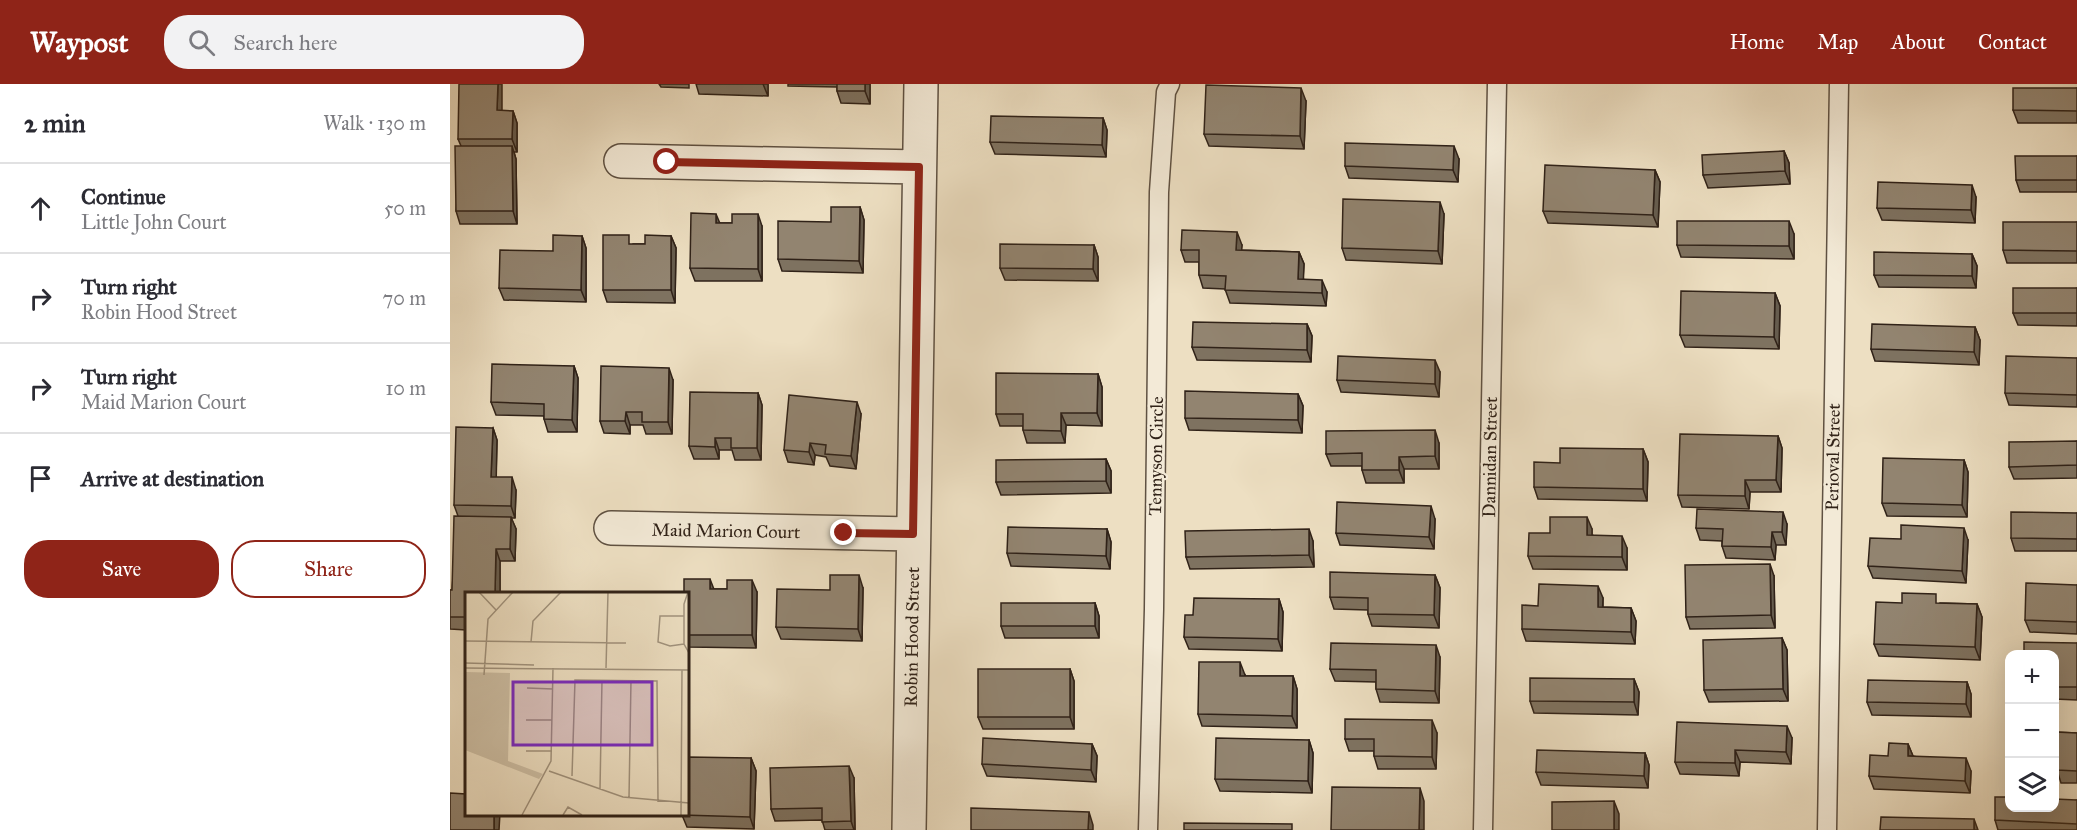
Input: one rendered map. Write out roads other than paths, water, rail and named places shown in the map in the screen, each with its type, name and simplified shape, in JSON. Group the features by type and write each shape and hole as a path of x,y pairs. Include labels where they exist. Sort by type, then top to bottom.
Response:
{"street":[{"name":"Robin Hood Street","path":"909,830 921,84"},
{"path":"621,161 919,167"},
{"name":"Maid Marion Court","path":"611,528 913,534"}],"lane":[{"name":"Tennyson Circle","path":"1148,830 1154,609 1159,192 1166,92 1170,84"},
{"name":"Dannidan Street","path":"1483,830 1497,84"},
{"name":"Perioval Street","path":"1827,830 1839,84"}]}
